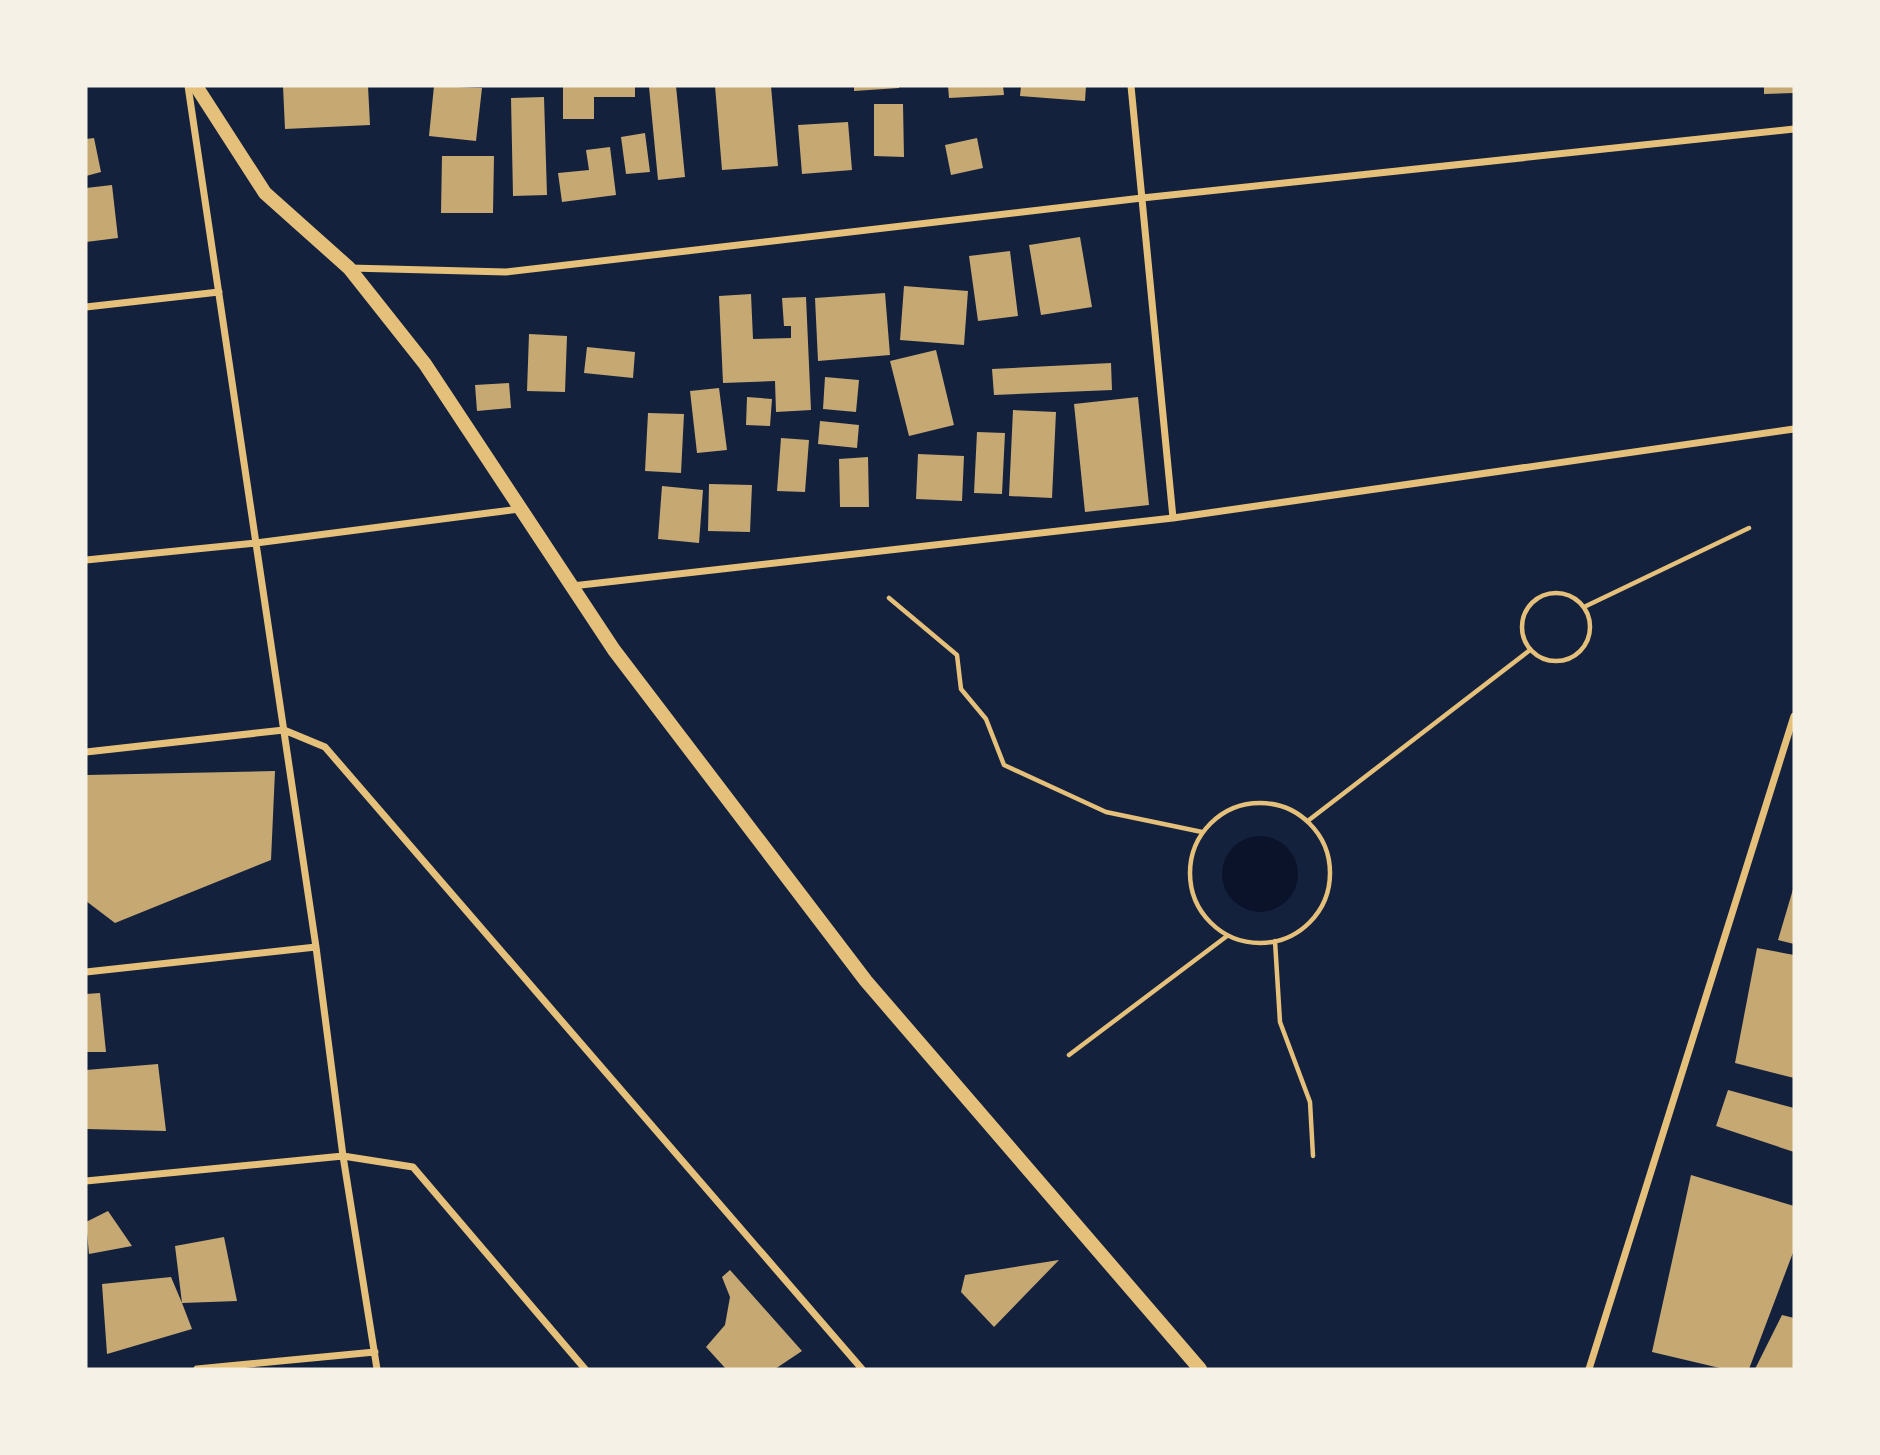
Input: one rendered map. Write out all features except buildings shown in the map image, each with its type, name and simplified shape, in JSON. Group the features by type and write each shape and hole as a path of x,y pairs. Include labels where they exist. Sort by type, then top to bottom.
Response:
{"main road":[{"path":"197,86 265,193 349,268 425,364 614,650 866,981 1200,1369"}],"street":[{"path":"188,86 316,947 343,1156 377,1369"},
{"path":"1131,86 1173,518"},
{"path":"349,268 506,272 1142,198 1794,129"},
{"path":"86,307 219,292"},
{"path":"572,586 1173,518 1794,429"},
{"path":"86,560 256,543 520,509"},
{"path":"1590,1369 1794,716"},
{"path":"86,752 284,730 324,747 862,1369"},
{"path":"86,972 316,947"},
{"path":"86,1181 343,1156 413,1167 585,1369"},
{"path":"197,1369 375,1352"}],"path":[{"path":"1584,607 1749,528"},
{"path":"1563,593 1575,598 1584,607 1590,620 1590,635 1584,649 1572,658 1558,663 1542,660 1530,650 1521,628 1523,616 1529,605 1539,597 1563,593"},
{"path":"889,597 957,655 961,689 986,719 1004,765 1106,812 1202,832"},
{"path":"1308,820 1530,650"},
{"path":"1248,803 1272,803 1289,808 1308,820 1323,840 1329,858 1331,881 1323,905 1308,926 1285,939 1252,944 1227,936 1208,921 1196,903 1189,880 1191,856 1202,832 1224,811 1248,803"},
{"path":"1069,1055 1227,936"},
{"path":"1275,941 1280,1022 1310,1102 1313,1156"}],"water":[{"path":"1260,836 1275,839 1287,847 1295,859 1298,874 1295,889 1287,901 1275,909 1260,912 1245,909 1233,901 1225,889 1222,874 1225,859 1233,847 1245,839"}]}
